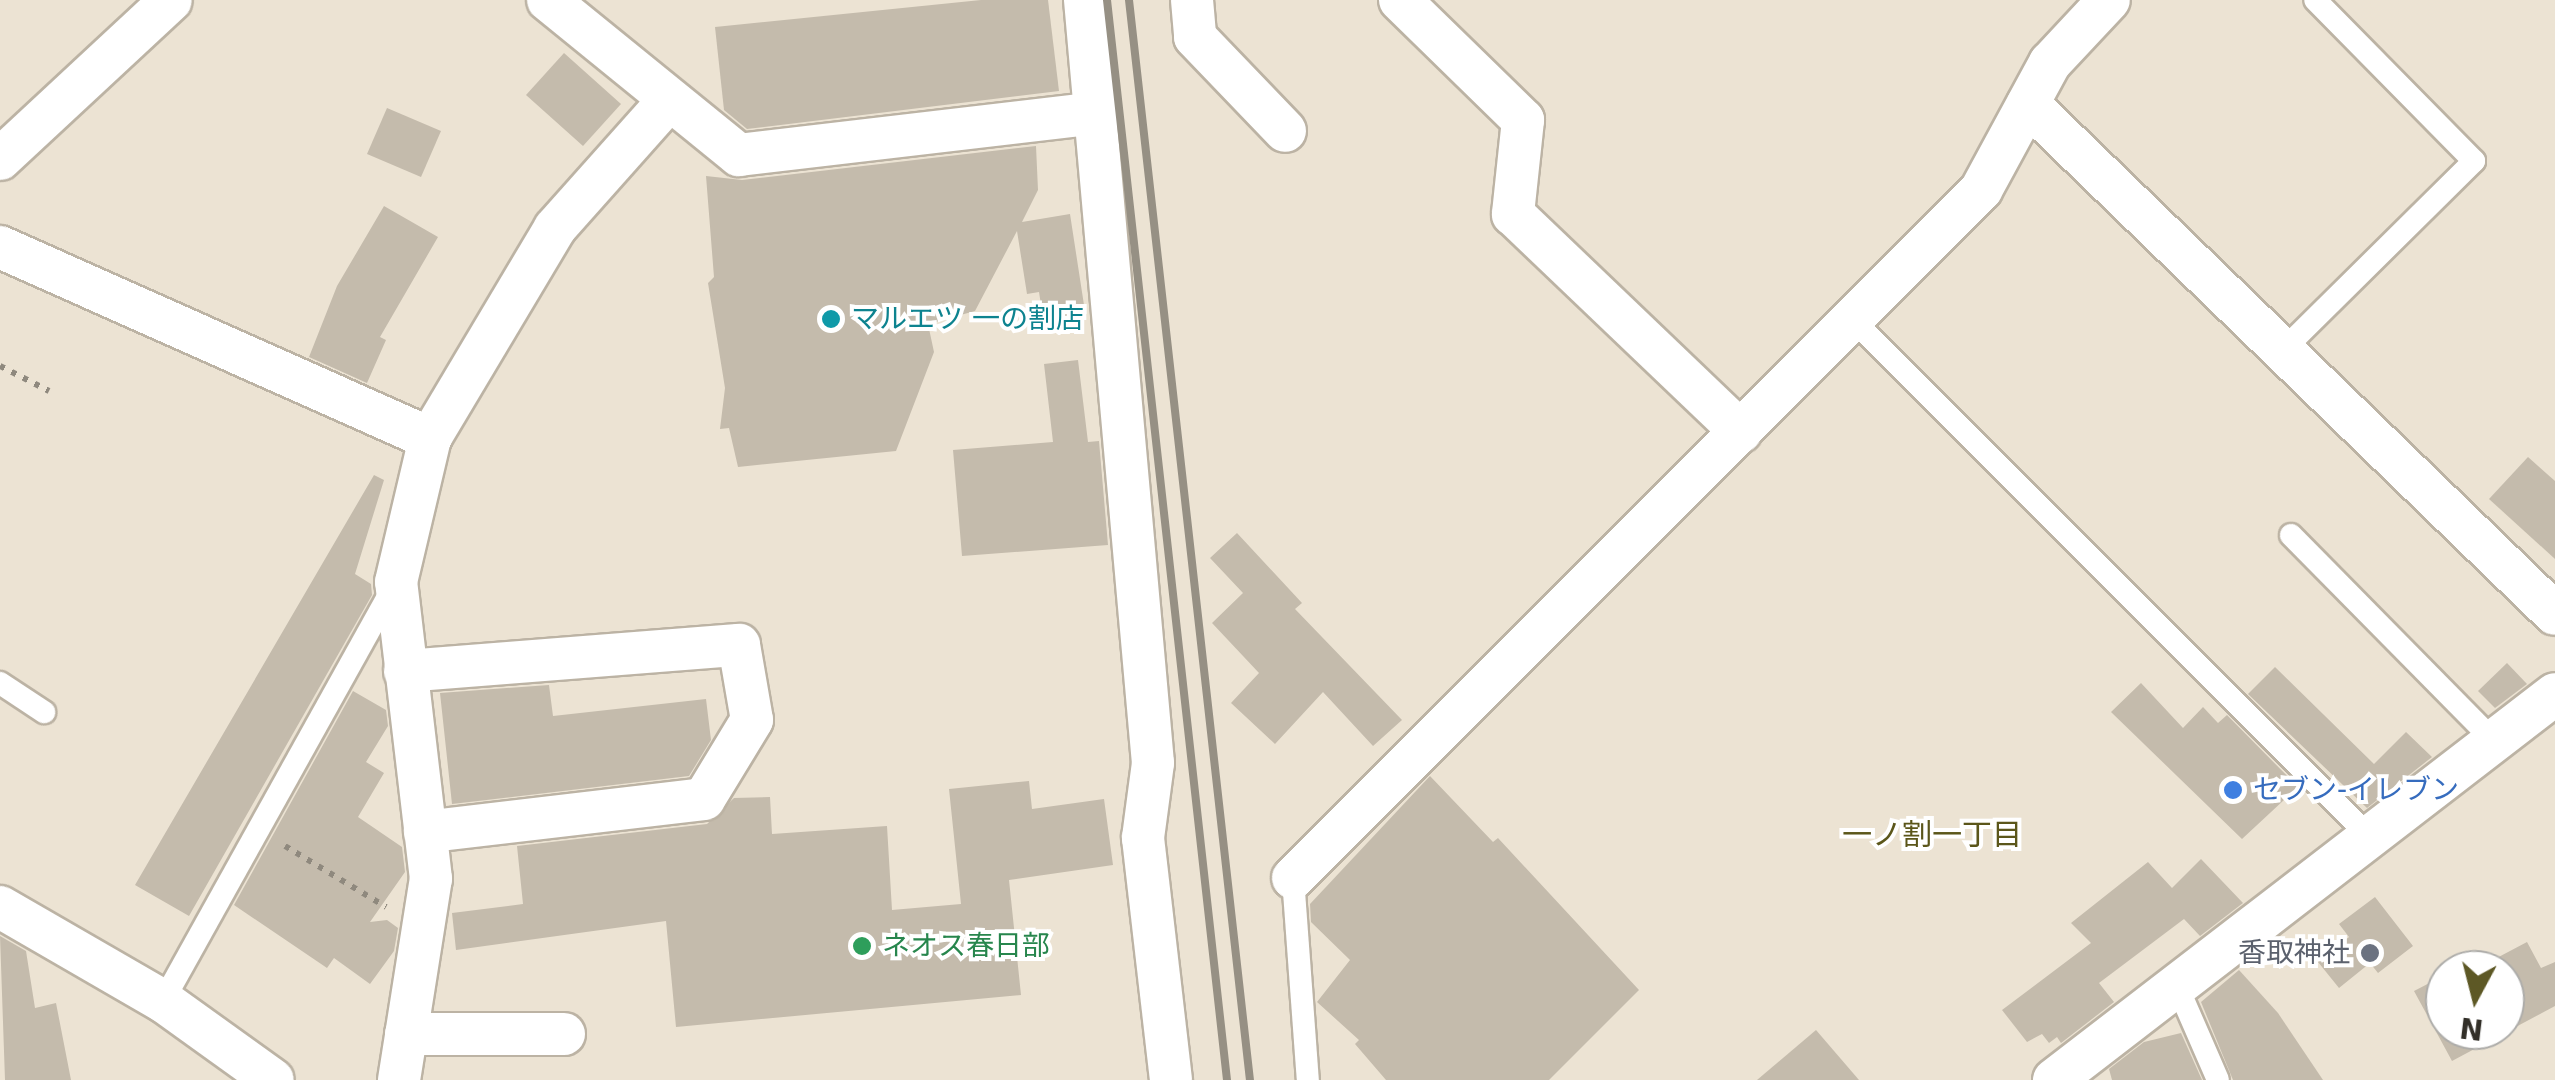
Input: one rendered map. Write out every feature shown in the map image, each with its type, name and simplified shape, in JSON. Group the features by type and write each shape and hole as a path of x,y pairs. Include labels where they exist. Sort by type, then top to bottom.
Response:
{"street":[{"path":"0,159 171,0"},
{"path":"548,0 739,155 1099,114"},
{"path":"1085,0 1099,114 1153,763 1143,838 1171,1080"},
{"path":"1192,0 1196,36 1285,132"},
{"path":"1400,0 1523,120 1514,214 1741,432"},
{"path":"1293,878 1981,190 2050,63 2109,0"},
{"path":"399,1080 431,879 396,582 430,438 555,228 670,100"},
{"path":"2028,104 2280,353 2555,614"},
{"path":"0,247 430,438"},
{"path":"405,670 739,645 752,720 704,799 424,832"},
{"path":"2054,1080 2555,694"},
{"path":"0,907 163,1001 273,1080"},
{"path":"406,1034 564,1034"}],"lane":[{"path":"2280,353 2474,161 2315,0"},
{"path":"1852,320 2371,838"},
{"path":"2291,535 2494,742"},
{"path":"163,1001 396,582"},
{"path":"0,682 44,712"},
{"path":"1293,878 1308,1080"},
{"path":"2178,988 2218,1080"}],"path":[{"path":"0,366 49,391"},
{"path":"259,830 421,928"}],"building":[{"path":"981,0 1048,0 1059,91 747,129 724,110 715,27"},
{"path":"564,53 621,104 583,146 526,95"},
{"path":"387,108 441,131 421,177 367,154"},
{"name":"マルエツ 一の割店","path":"1036,146 1038,190 1022,222 1070,214 1086,318 1044,324 1039,292 1027,294 1017,231 975,311 928,324 934,352 896,451 738,467 729,428 720,429 725,388 708,283 714,277 706,176 742,180"},
{"path":"384,206 438,237 380,337 386,340 367,383 309,357 337,286"},
{"path":"1078,360 1088,442 1099,441 1108,545 962,556 953,450 1053,442 1044,364"},
{"path":"2528,457 2555,481 2555,559 2489,499"},
{"path":"374,475 384,480 355,574 371,584 372,595 189,916 135,885"},
{"path":"1237,533 1302,603 1295,609 1402,720 1373,746 1323,692 1275,744 1231,703 1259,673 1212,623 1243,593 1210,558"},
{"path":"2507,663 2527,684 2495,708 2478,691"},
{"path":"2275,667 2374,764 2406,732 2432,757 2367,808 2248,694"},
{"path":"2141,683 2183,728 2203,707 2218,723 2227,715 2298,787 2242,839 2111,712"},
{"path":"549,685 553,716 706,699 711,740 689,776 452,804 440,693"},
{"path":"353,691 386,710 388,726 366,762 384,773 358,817 402,847 405,872 370,922 387,920 398,928 394,951 370,984 334,958 327,968 234,905"},
{"path":"1430,776 1493,842 1498,838 1639,990 1549,1080 1386,1080 1355,1044 1359,1040 1317,1002 1350,960 1311,922 1310,904"},
{"path":"1029,781 1032,809 1104,799 1113,865 1009,880 1021,995 676,1027 666,921 456,950 452,913 523,904 517,846 707,824 734,798 770,797 772,834 887,826 892,910 961,904 949,789"},
{"path":"2201,859 2243,903 2200,936 2184,919 2099,983 2114,1002 2061,1043 2057,1037 2049,1043 2042,1034 2027,1042 2002,1010 2091,943 2071,923 2148,862 2172,888"},
{"path":"2375,897 2413,946 2378,973 2370,963 2339,988 2318,962 2349,937 2339,924"},
{"path":"0,936 26,951 35,1008 56,1003 71,1080 5,1080"},
{"path":"2527,942 2541,968 2555,962 2555,1006 2525,1022 2525,950 2512,950"},
{"path":"2239,970 2278,1013 2323,1080 2233,1080 2201,1002"},
{"path":"2425,985 2425,1011 2414,991"},
{"path":"1816,1030 1859,1080 1757,1080"},
{"path":"2181,1033 2202,1080 2112,1080 2109,1069 2144,1042"},
{"path":"2446,1050 2473,1050 2452,1061"}],"railway":[{"path":"1107,0 1227,1080"},
{"path":"1129,0 1250,1080"}],"place":[{"name":"マルエツ 一の割店","path":"831,319"},
{"name":"セブン-イレブン","path":"2233,790"},
{"name":"ネオス春日部","path":"862,946"},
{"name":"香取神社","path":"2370,953"}],"district":[{"name":"一ノ割一丁目","path":"1932,835"}]}
